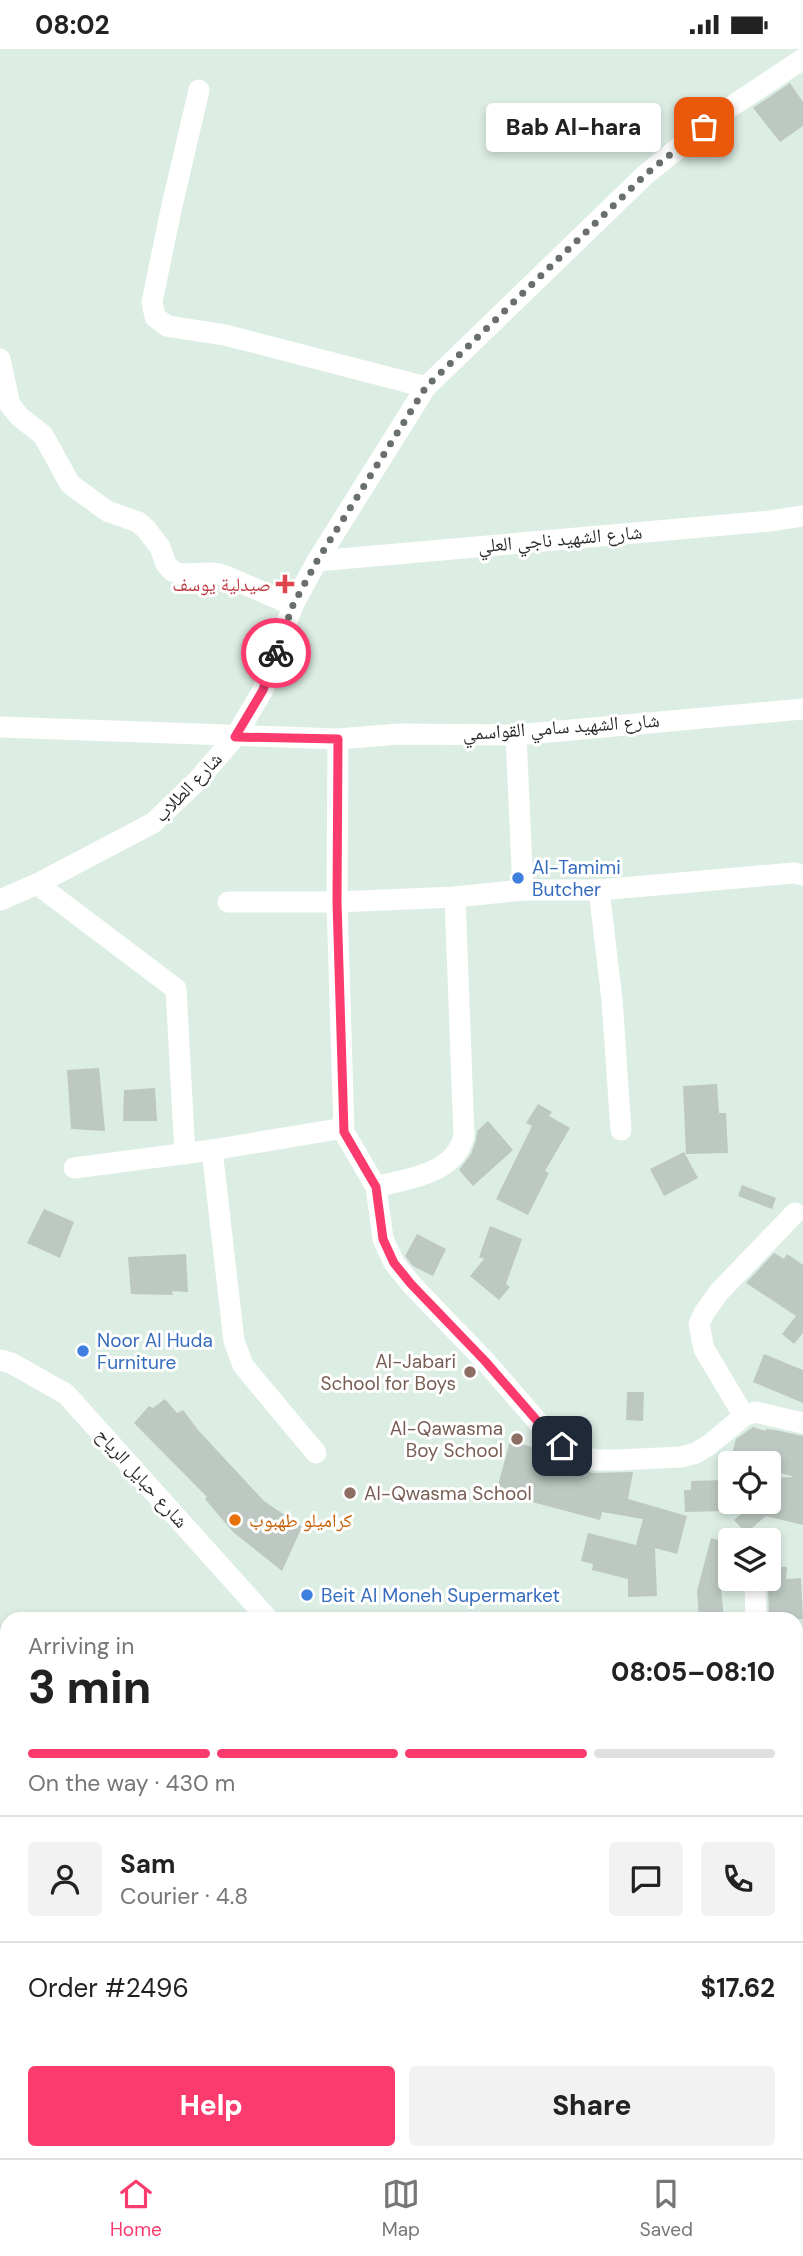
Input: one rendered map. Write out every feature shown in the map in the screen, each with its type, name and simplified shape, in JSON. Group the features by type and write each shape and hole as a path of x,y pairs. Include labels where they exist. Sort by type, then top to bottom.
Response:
{"street":[{"name":"شارع الطلاب","path":"0,900 37,884 153,823 197,781 235,737 263,690 293,605 317,561 426,387 645,175 723,112 803,59"},
{"path":"199,90 152,302 155,317 167,325 225,335 426,387"},
{"path":"0,359 10,405 20,417 43,435 70,484 107,511 138,522 160,547 172,571 184,575 223,575 293,605"},
{"name":"شارع الشهيد ناجي العلي","path":"317,561 803,516"},
{"name":"شارع الشهيد سامي القواسمي","path":"0,727 338,739 399,734 516,734 803,709"},
{"path":"516,734 523,890"},
{"path":"338,739 337,902 344,1132 376,1187 383,1239 387,1251 402,1274 485,1361 552,1438 572,1453 595,1460 681,1457 696,1453 744,1416 755,1412 803,1423"},
{"path":"228,902 337,902 455,897 523,890 599,890 794,873 803,875"},
{"path":"37,884 176,989 185,1154"},
{"path":"599,890 621,1130"},
{"path":"376,1187 436,1170 452,1160 462,1145 465,1125 455,897"},
{"path":"74,1168 212,1150 344,1128"},
{"path":"212,1150 233,1341 243,1365 316,1453"},
{"path":"744,1416 704,1349 699,1324 719,1292 795,1213"},
{"name":"شارع حبايل الرياح","path":"0,1360 11,1363 66,1394 262,1612"},
{"path":"755,1591 756,1612"}],"building":[{"path":"790,83 803,102 803,126 780,142 753,108"},
{"path":"99,1068 105,1131 71,1129 67,1070"},
{"path":"717,1084 719,1113 726,1113 728,1153 686,1154 683,1086"},
{"path":"155,1088 157,1121 123,1121 124,1090"},
{"path":"538,1104 552,1112 549,1116 570,1128 545,1171 549,1173 528,1215 496,1199 532,1126 526,1123"},
{"path":"488,1121 513,1150 473,1186 459,1170 471,1154 477,1131"},
{"path":"684,1152 698,1178 664,1196 650,1169"},
{"path":"742,1185 776,1198 772,1209 738,1196"},
{"path":"44,1209 74,1222 60,1258 27,1243"},
{"path":"490,1226 522,1239 506,1284 510,1287 499,1300 470,1276 484,1259 479,1257"},
{"path":"417,1234 446,1249 433,1276 413,1266 405,1256"},
{"path":"774,1253 784,1259 787,1254 803,1265 803,1333 794,1344 782,1334 796,1316 746,1283"},
{"path":"186,1254 188,1292 172,1291 173,1295 131,1294 128,1257"},
{"path":"764,1354 803,1370 803,1403 753,1382"},
{"path":"627,1392 644,1392 643,1421 626,1420"},
{"path":"165,1399 177,1413 183,1410 264,1501 302,1527 282,1571 233,1532 205,1499 207,1497 134,1423 149,1406 153,1408"},
{"path":"753,1427 803,1436 803,1525 766,1516 752,1528 741,1528 734,1520 741,1514 781,1514 781,1478 794,1477 781,1473 781,1451 733,1451 736,1439"},
{"path":"510,1441 548,1451 567,1464 592,1473 633,1472 628,1499 687,1516 677,1554 655,1548 657,1596 628,1597 628,1579 592,1570 593,1564 581,1561 588,1533 636,1545 643,1519 602,1512 600,1520 532,1502 532,1499 497,1489"},
{"path":"718,1480 718,1511 685,1512 684,1490 691,1490 691,1481"},
{"path":"711,1538 718,1540 718,1591 721,1591 723,1612 698,1612 697,1591"},
{"path":"781,1567 787,1567 786,1579 801,1578 803,1612 769,1612 768,1591 781,1591"}],"way so far":[{"path":"276,653 293,605 317,561 426,387 645,175 704,127"}],"place":[{"name":"Bab Al-hara","path":"704,127"},
{"name":"صيدلية يوسف","path":"285,584"},
{"name":"Al-Tamimi Butcher","path":"518,878"},
{"name":"Noor Al Huda Furniture","path":"83,1351"},
{"name":"Al-Jabari School for Boys","path":"470,1372"},
{"name":"Al-Qawasma Boy School","path":"517,1439"},
{"name":"Al-Qwasma School","path":"350,1493"},
{"name":"كراميلو طهبوب","path":"235,1520"},
{"name":"Beit Al Moneh Supermarket","path":"307,1595"}],"route":[{"path":"276,653 263,690 235,737 338,739 337,902 344,1132 376,1187 383,1239 394,1263 562,1446"}]}
